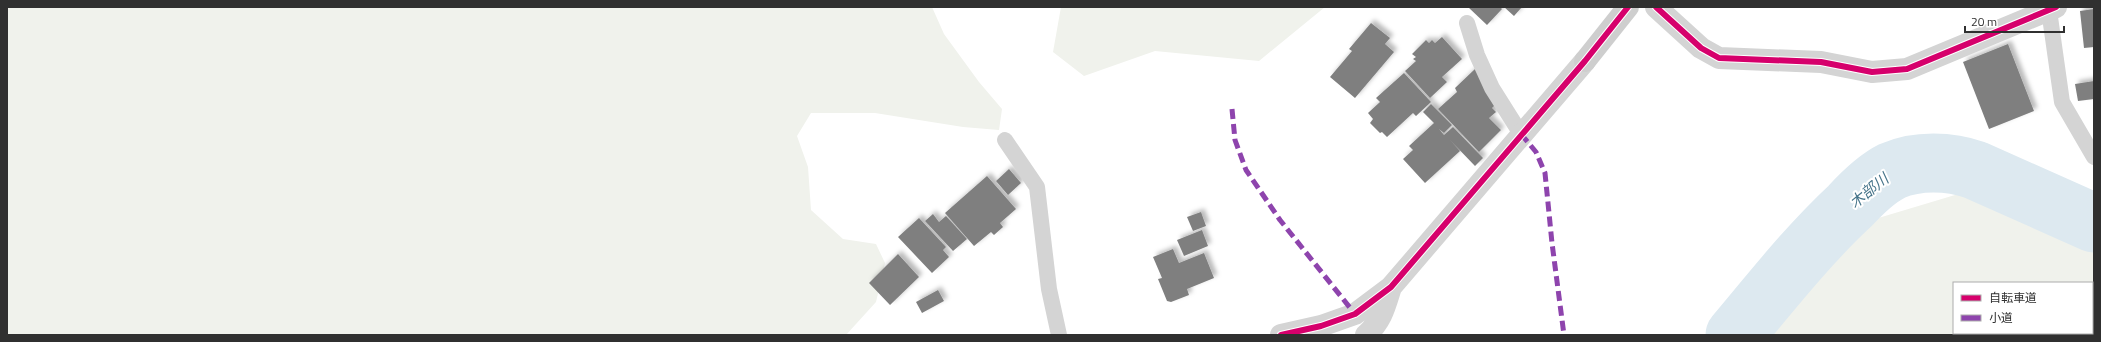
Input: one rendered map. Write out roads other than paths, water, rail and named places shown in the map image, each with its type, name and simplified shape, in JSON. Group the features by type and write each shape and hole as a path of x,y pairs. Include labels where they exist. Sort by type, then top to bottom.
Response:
{"street":[{"path":"1280,335 1321,326 1355,314 1391,286 1585,61 1628,7"},
{"path":"1656,7 1701,48 1719,58 1821,62 1872,72 1907,69 2052,8"},
{"path":"1366,335 1375,327 1383,315 1391,286"}],"lane":[{"path":"2052,8 2062,102 2094,157"},
{"path":"1466,23 1477,55 1492,88 1521,134"},
{"path":"1005,140 1037,187 1049,289 1059,335"}],"waterway":[{"name":"木部川","path":"1735,335 1820,236 1864,191 1886,174 1902,167 1923,163 1944,163 1965,167 1975,170 2094,223"}]}
